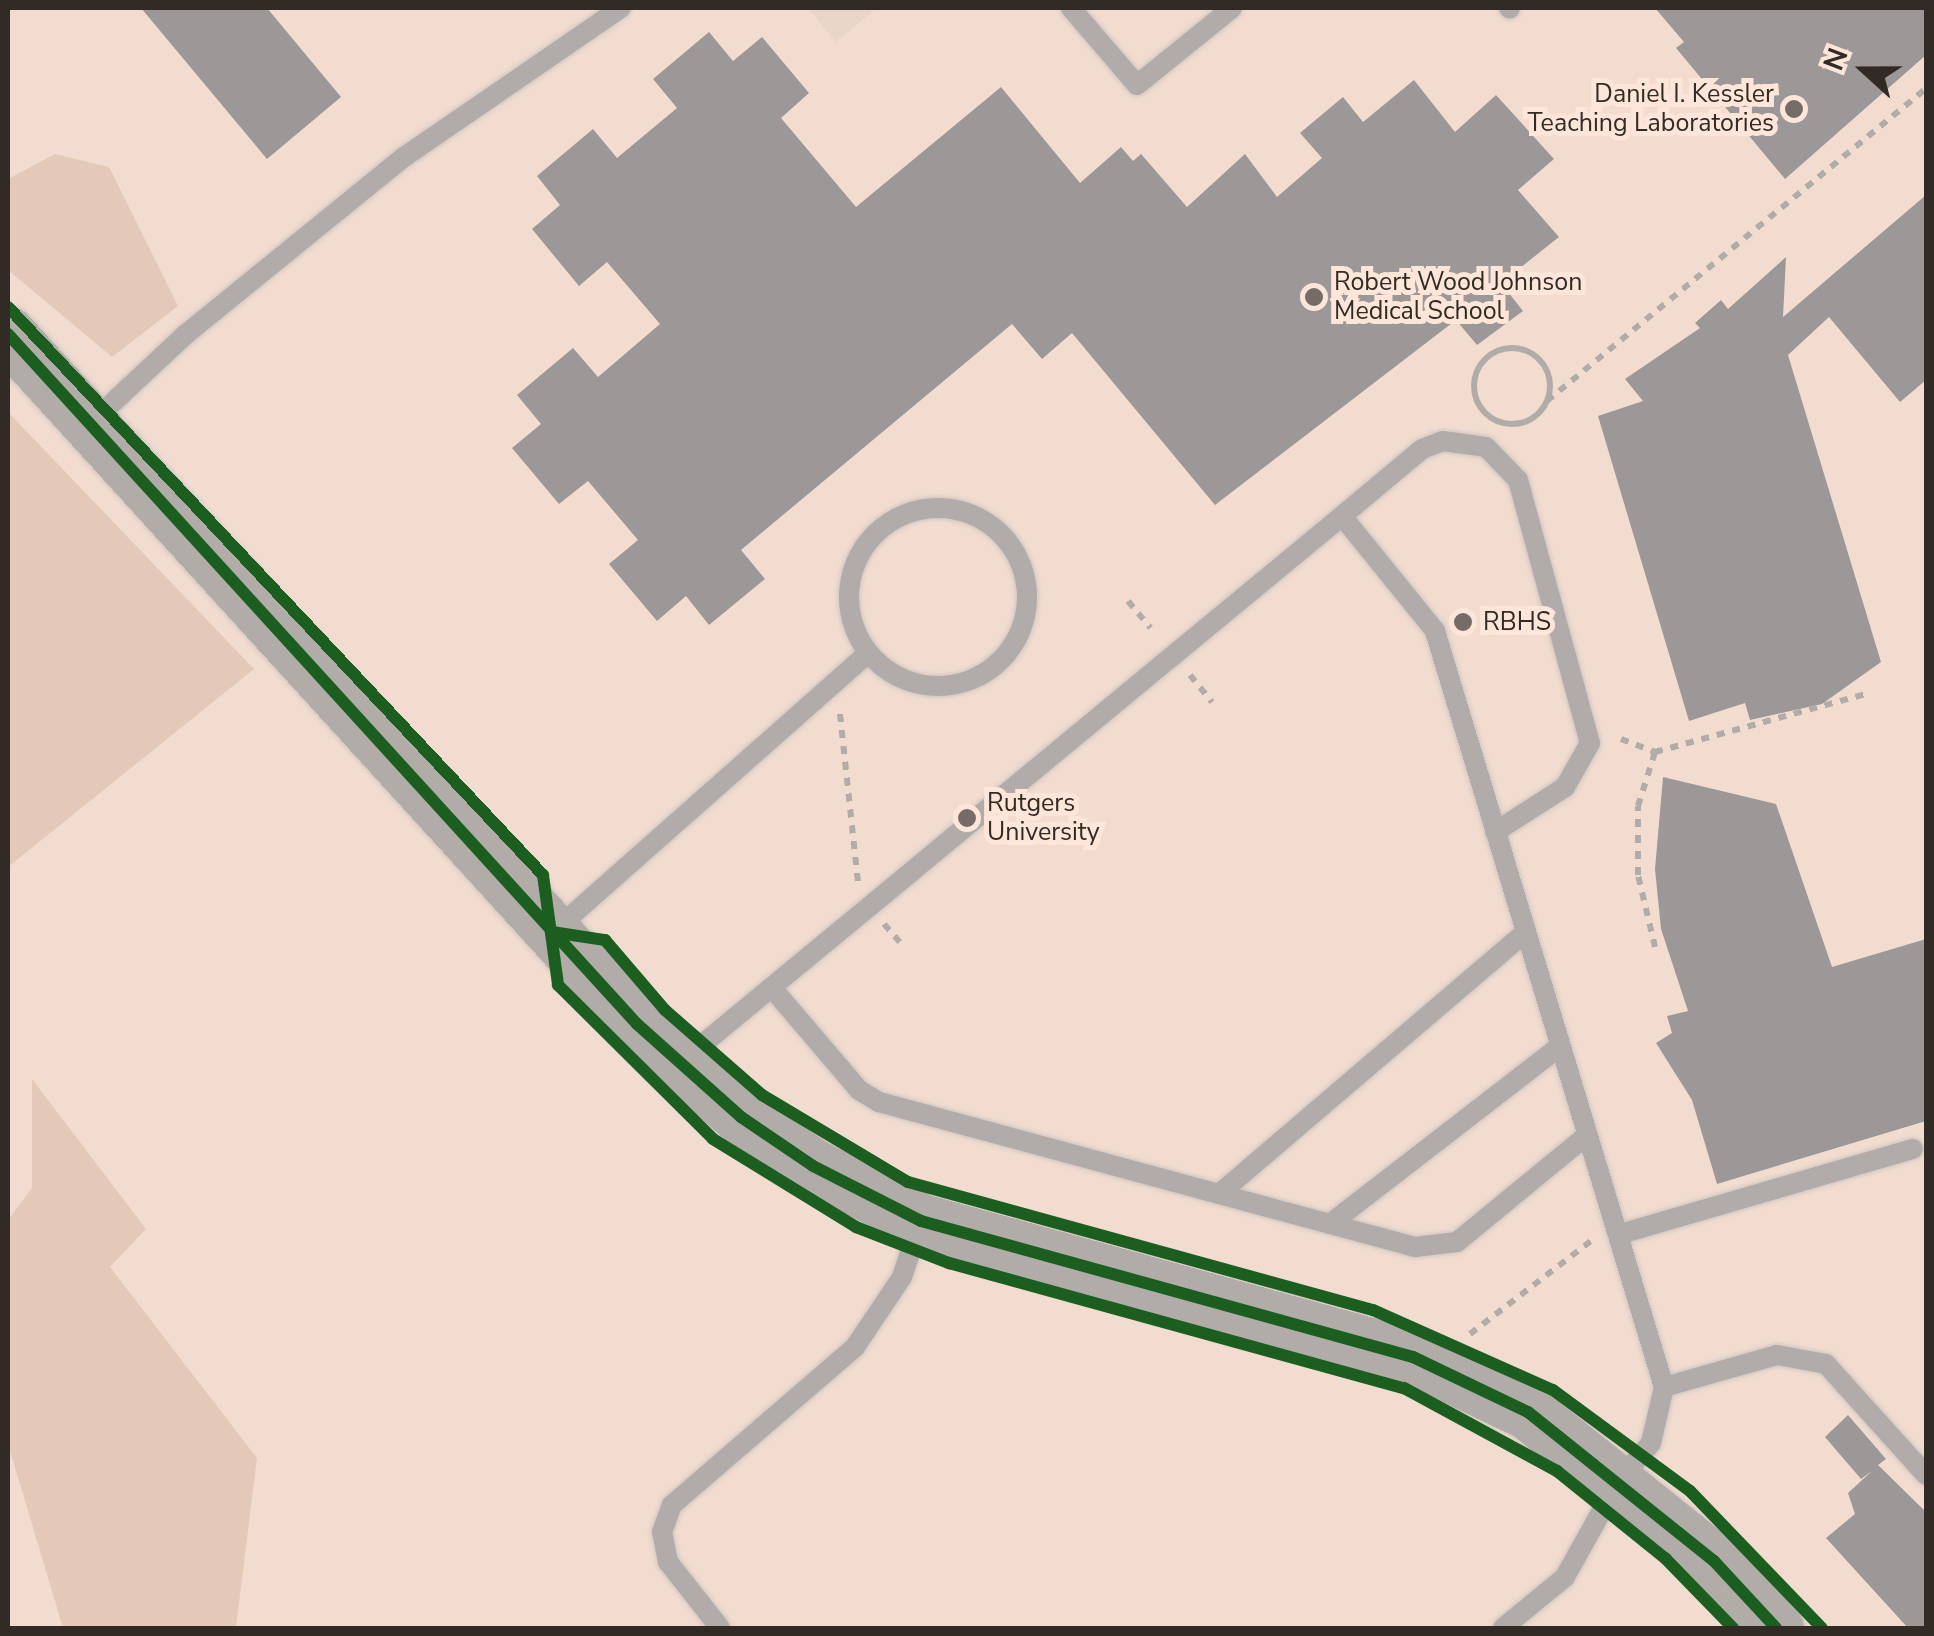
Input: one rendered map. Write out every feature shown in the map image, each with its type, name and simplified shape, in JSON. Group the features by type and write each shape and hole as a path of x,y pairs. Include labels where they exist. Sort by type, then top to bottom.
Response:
{"street":[{"path":"8,334 93,421 552,932 680,1064 812,1166 920,1221 1412,1357 1528,1412 1714,1561 1776,1628"}],"lane":[{"path":"93,421 184,335 404,157 621,8"},
{"path":"1071,8 1137,85 1232,8"},
{"path":"680,1064 1422,449 1443,441 1486,447 1518,480 1590,743 1565,787 1495,832"},
{"path":"952,510 1001,535 1017,557 1027,602 1018,638 994,667 933,686 890,672 868,653 849,592 858,557 882,528 915,512 952,510"},
{"path":"1342,516 1435,631 1585,1138 1620,1234 1664,1388 1651,1444 1618,1482 1564,1577 1504,1628"},
{"path":"552,932 868,653"},
{"path":"1219,1194 1525,933"},
{"path":"772,988 859,1090 879,1102 1436,1250 1457,1242 1585,1138"},
{"path":"1330,1224 1558,1047"},
{"path":"1620,1234 1913,1149"},
{"path":"720,1628 668,1562 666,1518 686,1488 855,1347 902,1277 920,1221"},
{"path":"1664,1388 1777,1355 1826,1364 1926,1475"}],"path":[{"path":"1547,401 1544,364 1523,349 1498,350 1478,367 1474,392 1498,421 1523,422 1926,88"},
{"path":"1128,601 1151,628"},
{"path":"1186,670 1212,702"},
{"path":"1621,740 1655,752 1865,694"},
{"path":"840,714 860,894"},
{"path":"1654,948 1638,875 1638,806 1655,752"},
{"path":"884,923 903,946"},
{"path":"1465,1342 1597,1236"}],"shaded area":[{"name":"Rutgers University","path":"8,8 1926,8 1926,1628 8,1628"},
{"path":"808,8 877,8 836,42"},
{"path":"55,154 109,167 178,306 112,357 8,270 8,179"},
{"path":"8,412 254,669 8,867"},
{"path":"32,1079 146,1229 110,1267 257,1458 236,1628 63,1628 8,1444 8,1220 32,1188"}],"building":[{"path":"141,8 267,8 341,97 267,159"},
{"name":"Daniel I. Kessler Teaching Laboratories","path":"1655,8 1926,8 1926,55 1785,179 1676,48 1684,42"},
{"path":"709,32 733,61 762,37 809,93 781,118 856,207 1001,87 1080,183 1121,147 1133,161 1141,154 1187,207 1245,154 1277,197 1322,158 1300,133 1343,97 1363,122 1414,80 1455,132 1496,95 1554,159 1518,190 1559,237 1501,283 1523,311 1477,345 1456,320 1215,505 1072,333 1042,359 1012,324 741,550 765,579 709,625 686,596 657,621 609,564 638,540 588,481 559,504 512,448 541,424 517,395 573,348 598,377 660,324 607,262 579,286 532,229 560,205 537,176 593,129 617,158 677,108 653,79"},
{"path":"1926,195 1926,380 1900,402 1829,317 1788,355 1881,662 1822,704 1750,720 1745,703 1689,721 1598,416 1643,401 1625,379 1700,328 1695,323 1721,300 1728,309 1786,257 1783,317"},
{"path":"1663,777 1776,804 1832,967 1926,939 1926,1121 1717,1184 1692,1100 1656,1043 1672,1033 1667,1016 1688,1011 1661,929 1655,869"},
{"path":"1848,1415 1886,1459 1878,1465 1926,1512 1926,1628 1908,1628 1826,1538 1855,1514 1848,1493 1872,1471 1861,1479 1825,1437"}],"cycle path":[{"path":"8,307 543,875 558,985 713,1139 856,1227 949,1263 1404,1388 1557,1471 1665,1558 1733,1628"},
{"path":"8,334 637,1024 741,1117 813,1166 921,1221 1413,1357 1528,1412 1714,1561 1776,1628"},
{"path":"552,932 605,940 665,1010 762,1095 908,1182 1373,1310 1553,1390 1690,1491 1822,1628"}],"place":[{"name":"Daniel I. Kessler Teaching Laboratories","path":"1794,109"},
{"name":"Robert Wood Johnson Medical School","path":"1314,297"},
{"name":"RBHS","path":"1463,622"},
{"name":"Rutgers University","path":"967,818"}]}
